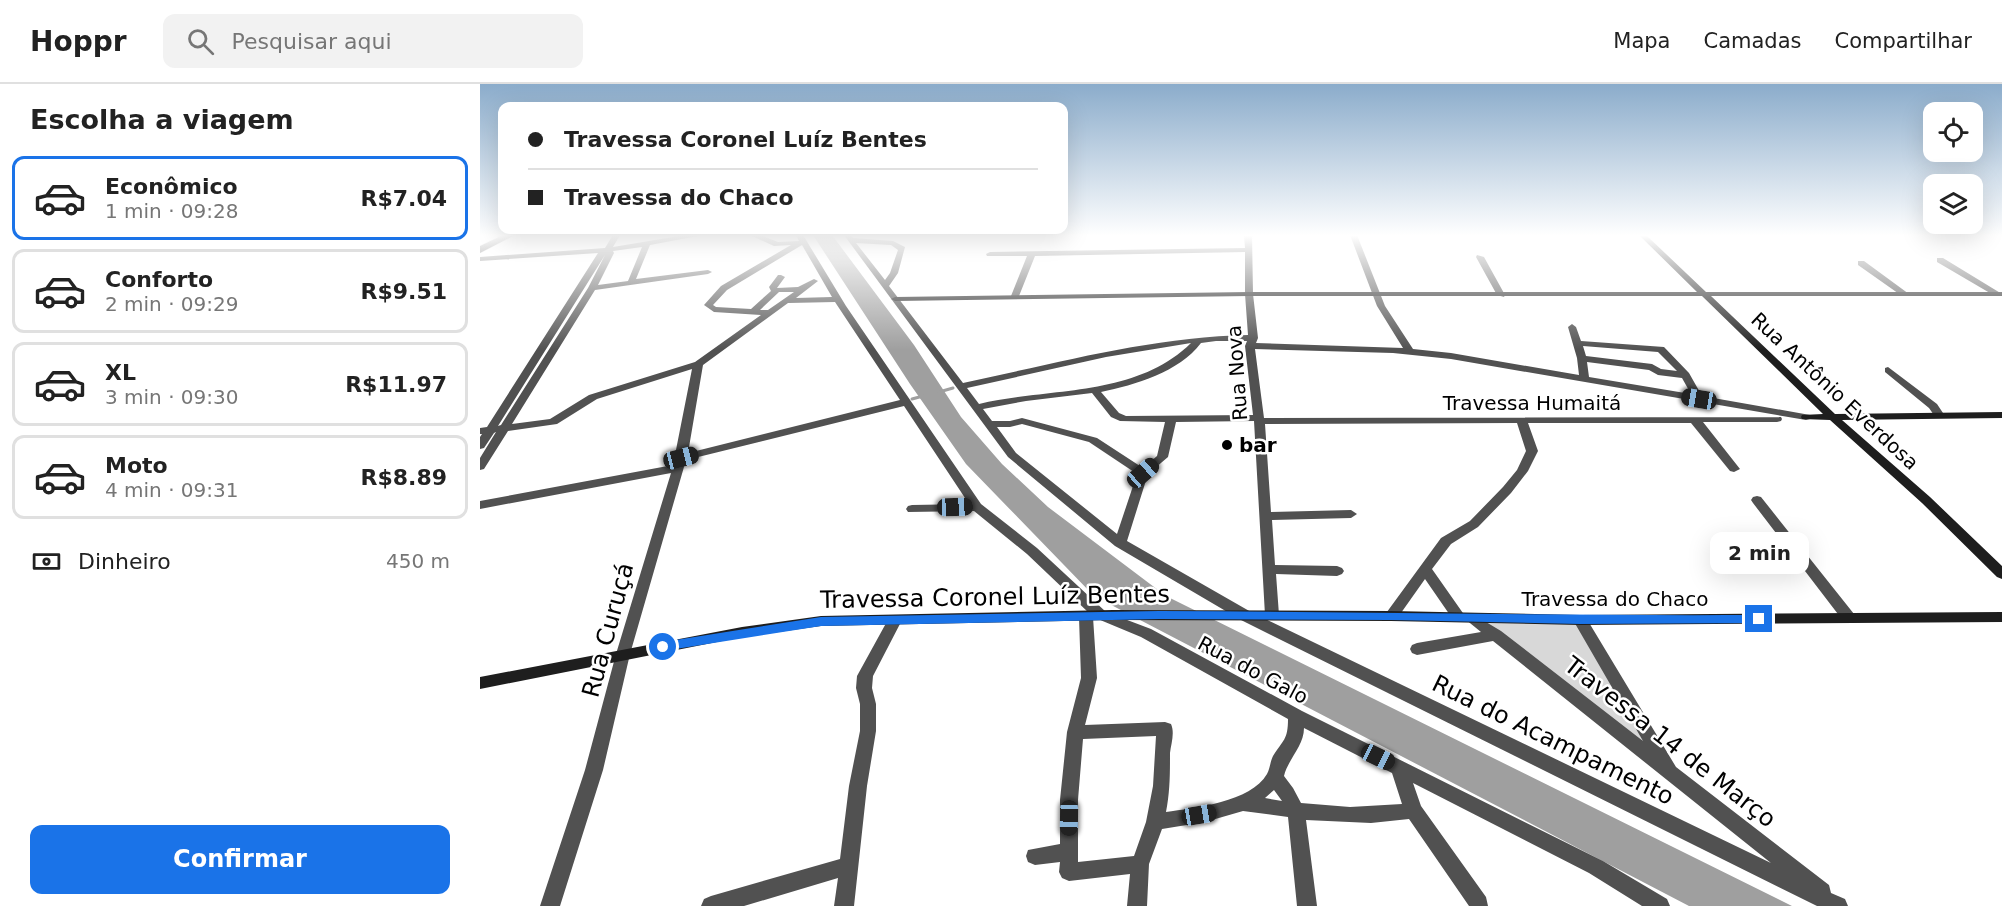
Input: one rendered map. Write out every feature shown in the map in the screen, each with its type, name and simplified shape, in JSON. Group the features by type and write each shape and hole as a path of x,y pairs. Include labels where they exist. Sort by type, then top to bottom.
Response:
{"street":[{"path":"480,446 486,431 588,273"},
{"path":"480,467 600,273"},
{"path":"631,283 635,273"},
{"path":"592,288 698,273"},
{"path":"747,273 724,288 709,302 709,307 770,313"},
{"name":"Rua do Galo","path":"822,273 977,507 1032,551 1100,616 1146,633 1296,716 1596,867 1660,906"},
{"name":"Rua do Acampamento","path":"875,273 1016,458 1120,543 1246,616 1839,906"},
{"path":"886,285 892,273"},
{"path":"1015,296 1024,273"},
{"name":"Rua Nova","path":"1249,273 1272,615"},
{"path":"1368,273 1381,306 1410,351"},
{"path":"1489,273 1502,295"},
{"name":"Rua Antônio Everdosa","path":"1682,273 1833,417 1926,500 2002,574"},
{"path":"1876,273 1905,294"},
{"path":"1964,273 2000,294"},
{"path":"775,291 773,287 781,277"},
{"path":"486,431 542,424 559,419 593,397 698,363 814,281"},
{"path":"753,312 775,291 799,290"},
{"path":"895,298 1249,294 2000,294"},
{"path":"787,301 838,300"},
{"path":"1572,327 1582,358 1585,380"},
{"path":"976,408 1008,399 1094,390 1128,383 1159,371 1193,348 1198,340"},
{"path":"962,386 1198,340 1410,351 1806,417 2002,415"},
{"path":"1577,343 1661,349 1686,375 1699,399"},
{"path":"1582,358 1652,367 1658,372 1686,375"},
{"name":"Rua Curuçá","path":"550,906 594,770 623,654 679,463 698,363"},
{"path":"1888,370 1933,406 1940,416"},
{"name":"Travessa Humaitá","path":"1094,390 1118,417 1522,421 1806,417"},
{"path":"480,505 679,463 906,402"},
{"path":"1120,543 1143,473 1162,457 1171,419"},
{"path":"1695,420 1734,469"},
{"path":"988,424 1010,424 1022,421 1076,434 1093,440 1143,473"},
{"path":"1391,616 1446,541 1474,524 1492,508 1522,471 1532,451 1522,421"},
{"path":"1757,500 1849,618"},
{"path":"912,509 977,507"},
{"path":"1265,516 1351,514"},
{"path":"1269,569 1337,571"},
{"path":"1426,570 1465,617"},
{"name":"Travessa Coronel Luíz Bentes","path":"480,683 623,654 821,621 1228,615"},
{"name":"Travessa do Chaco","path":"1228,615 1580,620 2002,617"},
{"path":"1100,616 1089,678 1075,732 1069,800 1069,872 1140,864"},
{"name":"Travessa 14 de Março","path":"1465,617 1496,634 1839,906"},
{"path":"844,906 858,786 868,731 865,676 895,620"},
{"path":"1580,620 1673,776"},
{"path":"1417,650 1496,634"},
{"path":"1155,822 1234,808 1260,795 1275,778 1279,762 1296,737 1296,716"},
{"path":"1075,732 1165,729 1162,751 1162,786 1155,822 1140,864 1137,906"},
{"path":"1399,767 1413,810 1479,904"},
{"path":"1275,778 1287,793 1296,811 1307,906"},
{"path":"1243,803 1296,811 1386,815 1413,810"},
{"path":"1035,856 1068,852"},
{"path":"711,906 848,866"}],"shaded area":[{"path":"838,273 861,273 914,345 961,417 1002,464 1048,507 1166,596 1792,906 1689,906 1094,596 966,464 910,384"},
{"path":"1572,617 1664,769 1480,622"}],"waterway":[{"path":"939,392 953,388"},
{"path":"912,399 923,396"}],"place":[{"name":"bar","path":"1227,445"}],"route":[{"path":"663,647 821,621 1113,615 1391,616 1580,620 1759,619"}]}
